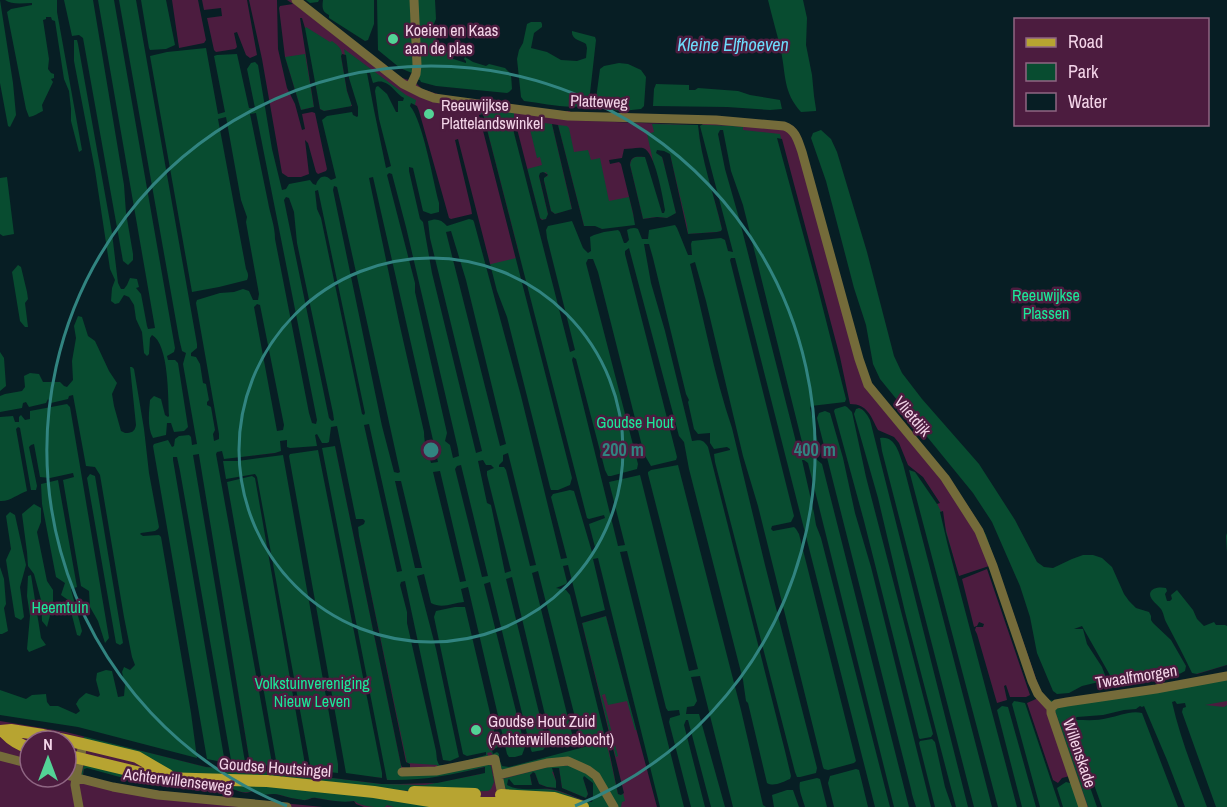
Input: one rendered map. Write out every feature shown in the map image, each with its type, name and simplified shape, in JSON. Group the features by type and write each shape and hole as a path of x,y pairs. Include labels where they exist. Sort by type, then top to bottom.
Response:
{"main road":[{"name":"Goudse Houtsingel","path":"1,731 11,730 84,744 137,758 172,777"},
{"name":"Goudse Houtsingel","path":"1,731 18,743"},
{"name":"Goudse Houtsingel","path":"80,758 161,778 267,781 374,792 430,801 505,802"},
{"path":"505,802 554,798 583,807"},
{"path":"505,802 557,807"}],"street":[{"name":"Platteweg","path":"296,0 403,84 412,82 434,98 568,116 716,120 790,128"},
{"path":"412,82 417,65 414,0"},
{"name":"Vlietdijk","path":"790,128 797,136 802,152 859,359 868,384 945,477 979,531 1032,681 1038,694 1051,708"},
{"name":"Twaalfmorgen","path":"1051,708 1056,704 1227,676"},
{"name":"Willenskade","path":"1051,708 1051,714 1083,807"},
{"path":"78,762 84,744"},
{"path":"0,756 18,761"},
{"path":"402,772 436,771 495,759 505,802"},
{"path":"498,775 547,763 568,761 588,770 596,777 614,807"},
{"name":"Achterwillenseweg","path":"78,778 158,795 287,807"},
{"path":"76,789 79,807"}],"green space":[{"name":"Goudse Hout","path":"0,0 171,0 179,49 209,44 211,53 241,50 244,61 259,58 282,181 331,173 319,115 354,109 344,49 416,100 415,105 446,222 475,215 487,265 520,257 480,106 514,110 514,124 512,125 540,223 575,219 581,232 602,229 584,226 558,125 569,128 574,152 588,150 591,160 600,158 609,201 629,197 635,222 678,221 686,238 725,233 698,134 722,231 688,234 670,155 662,157 676,213 668,218 643,219 630,165 637,157 645,157 653,161 647,134 654,132 652,124 731,126 743,127 743,130 780,134 848,405 866,411 877,433 894,439 907,468 924,481 932,493 941,512 994,706 1010,700 1025,700 1053,784 1071,780 1080,807 659,807 608,613 579,620 618,794 623,793 625,801 622,802 621,807 617,807 583,764 502,770 491,752 487,753 486,757 438,767 437,765 407,763 339,443 218,462 335,445 401,765 401,776 433,774 487,764 491,766 494,782 491,789 488,791 426,792 173,773 83,742 84,736 206,767 284,772 382,784 425,785 481,774 484,767 433,778 392,781 250,764 198,454 248,767 173,757 78,733 78,729 0,720"},
{"name":"Reeuwijkse Plassen","path":"304,0 1227,0 1227,665 1196,674 1053,697 964,492 874,377 798,122 525,107 425,86 348,34"},
{"path":"306,27 330,42 332,41 341,50 347,91 352,104 350,107 324,111 320,109 304,30"},
{"path":"305,54 314,107 301,110 285,57"},
{"path":"528,121 552,124 572,210 555,214 551,211 544,181 544,177 548,176 546,172 539,176 548,214 544,220 540,218 527,169 542,165 540,157 537,158"},
{"path":"606,616 637,730 635,730 627,701 608,705 605,694 602,695 618,756 616,757 582,623"},
{"path":"1227,674 1227,701 1205,705 1224,707 1227,705 1227,807 1088,807 1055,711 1049,700"},
{"path":"560,764 571,766 592,777 610,807 589,807 507,792 502,779","holes":["559,768 562,788 586,798 588,794 583,778 592,802 554,790 515,788 514,785 532,785 530,775 535,773 539,784 556,788 552,772"]},
{"path":"84,765 275,785 449,807 387,805 372,807 354,801 339,802 314,798 302,800 275,794 260,796 255,790 217,791 188,785 162,786 87,769 84,769 81,775"}],"water":[{"path":"0,0 32,3 32,5 11,9 7,12 29,117 43,111 42,105 53,82 51,79 54,78 54,74 48,69 49,59 43,20 51,17 55,21 64,79 69,91 71,121 79,152 82,150 57,12 57,0 64,0 72,36 79,35 83,38 123,261 128,265 133,260 133,254 124,185 93,0 98,0 155,328 148,329 141,294 136,288 139,287 137,279 130,278 124,289 121,289 118,283 112,233 78,44 77,40 74,40 74,61 95,170 110,269 115,280 111,301 115,304 119,303 124,295 129,297 134,305 136,319 142,332 144,353 147,356 152,335 158,340 162,349 165,360 169,416 165,415 161,399 154,396 150,400 149,414 153,438 166,435 167,423 171,423 174,432 184,431 188,427 178,363 175,360 168,360 167,356 174,352 175,348 114,0 119,0 179,338 182,351 186,353 183,364 197,444 192,445 189,435 179,436 172,447 168,440 153,446 207,759 222,762 224,757 173,457 177,457 180,471 231,760 232,762 245,762 193,455 199,454 250,764 271,766 216,454 222,451 224,459 275,453 281,451 280,441 287,440 287,447 290,448 317,446 315,435 317,434 322,443 327,443 331,427 337,426 356,519 365,521 358,527 359,536 406,762 410,764 410,768 401,765 335,446 322,448 387,780 436,777 485,767 485,773 437,783 382,784 284,772 206,767 78,735 78,729 48,729 0,721 0,715 78,727 197,758 161,537 140,534 155,531 159,527 134,369 130,367 136,425 132,432 125,433 121,431 112,394 117,383 95,341 88,336 82,317 78,316 74,326 76,338 72,361 73,380 67,387 60,382 43,382 39,374 30,373 24,376 25,387 22,391 0,396 0,391 6,386 4,358 0,352 0,234 3,236 14,234 7,177 0,178 0,83 8,126 10,127 16,115","holes":["18,265 21,267 27,292 28,299 25,303 28,327 20,321 12,272","318,450 382,773 382,778 346,773 289,456","283,455 338,764 338,773 311,770 257,477 255,474 226,479 223,461","252,476 255,478 306,770 277,766 227,482"]},
{"path":"136,0 141,0 150,50 166,49 175,45 166,0 172,0 179,48 204,43 206,40 198,0 202,0 204,10 221,8 222,16 207,18 214,50 216,52 235,49 237,47 234,33 237,32 246,55 250,58 257,55 247,0 249,0 282,173 288,177 301,177 309,174 305,140 308,143 316,172 318,174 327,169 315,113 302,114 305,129 302,130 295,104 287,88 278,49 277,0 287,0 293,4 279,8 285,57 301,110 314,107 300,18 305,28 320,109 324,111 352,106 347,91 342,54 346,55 349,78 358,107 357,117 352,112 327,116 322,120 336,178 331,180 322,177 316,185 310,180 289,184 286,189 282,190 272,149 258,65 255,62 251,63 247,69 255,108 249,108 237,54 214,56 225,112 218,114 206,48 150,56 192,292 247,280 248,277 218,119 226,117 241,200 247,217 258,300 253,300 249,291 243,289 220,293 197,300 196,303 219,434 219,439 214,441 215,430 211,407 207,405 209,400 206,384 203,383 200,364 196,357 191,356 197,344"},
{"name":"Reeuwijkse Plassen","path":"300,0 310,3 323,0 323,9 329,18 365,41 368,40 374,24 374,0 377,0 378,50 400,68 412,73 421,82 436,86 507,93 512,89 511,74 505,68 489,64 486,66 465,57 466,63 447,57 448,52 435,47 437,29 433,26 436,19 435,0 768,0 788,90 801,112 816,111 806,45 807,18 803,0 1227,0 1227,626 1216,625 1214,622 1204,626 1177,590 1171,595 1170,601 1167,601 1166,588 1154,589 1150,596 1160,607 1192,673 1197,674 1227,665 1227,674 1054,701 1049,700 1040,690 986,535 968,506 867,377 802,140 793,126 787,123 571,113 570,111 564,113 441,95 422,89 415,82 399,77","holes":["531,22 542,24 542,27 534,33 531,48 547,52 561,60 577,61 586,58 586,44 575,38 572,31 595,37 587,105 556,106 524,101 521,97 517,59 527,24","619,63 641,70 646,77 644,106 641,109 622,111 611,110 610,104 607,104 606,108 595,106 600,69","656,84 689,85 689,90 698,88 738,91 780,100 782,109 653,106","821,130 831,139 837,152 867,252 894,356 902,373 979,464 1015,520 1037,562 1044,567 1053,568 1083,555 1102,558 1112,567 1129,601 1136,608 1149,612 1153,623 1171,640 1186,666 1185,671 1170,676 1136,678 1118,682 1111,677 1082,626 1074,629 1083,629 1087,644 1102,667 1107,680 1082,686 1069,693 1057,694 1053,691 1037,653 1030,617 1020,586 992,522 973,493 880,379 873,364 866,325 826,181 811,138 813,133"]},
{"path":"367,73 370,73 373,83 386,83 404,98 403,101 398,101 398,112 396,112 387,94 378,86 376,87 379,119 391,166 386,168 374,110"},
{"path":"411,103 417,106 419,111 451,219 472,214 455,140 458,139 497,291 507,317 550,487 551,490 558,490 570,485 572,478 479,115 483,114 587,518 604,515 605,518 589,524 596,551 592,552 574,491 570,490 553,494 551,497 567,558 561,559 521,396 473,220 469,219 447,226 438,220 428,221 430,238 482,451 476,453 432,273 423,222 420,219 409,171 409,167 413,168 423,211 431,214 439,212 427,152 419,124 410,106"},
{"path":"256,113 316,424 312,423 309,413 250,114"},
{"path":"587,121 716,124 700,126 733,252 728,251 725,240 721,238 692,241 692,255 688,255 675,225 649,230 648,239 642,239 638,229 627,230 629,240 626,243 618,230 594,235 590,237 591,251 588,253 583,248 572,221 548,226 547,238 575,350 570,352 512,125 516,125 542,220 546,219 548,214 540,173 548,175 544,181 551,211 555,214 572,209 552,124 558,125 584,226 595,226 602,229 635,225 621,164 619,162 610,164 609,160 622,158 624,149 643,148 655,166 665,210 662,213 645,157 635,157 630,165 643,219 667,218 676,213 663,160 656,153 657,150 670,154 688,234 717,232 722,229 705,164 698,125"},
{"path":"720,130 723,130 731,171 743,205 804,450 817,456 820,452 811,406 845,402 846,399 777,138 782,139 840,357 850,404 865,409 878,430 894,437 908,465 923,477 940,503 937,504 915,472 909,470 998,807 992,807 903,464 893,442 880,438 974,807 968,807 870,420 859,408 854,414 878,498 956,807 952,807 935,742 932,739 919,743 935,807 931,807 871,567 855,513 843,458 830,413 825,411 819,413 817,418 916,807 909,807 822,464 800,453 796,442 725,169 718,134","holes":["847,407 852,412 866,477 933,734 931,737 919,738 834,411"]},
{"path":"392,174 406,227 458,449 459,456 453,458 450,445 445,441 447,433 415,292 415,283 387,175"},
{"path":"373,177 438,462 431,463 425,444 369,178"},
{"path":"334,186 337,187 341,204 400,472 398,473 394,472 382,426"},
{"path":"318,190 364,415 321,218 317,209 315,191"},
{"path":"286,197 289,198 294,212 297,243 333,413 334,420 332,421 329,418 284,200"},
{"path":"451,231 466,280 506,444 500,446 446,232"},
{"path":"644,244 649,244 653,258 689,400 694,429 698,434 710,433 710,443 714,449 727,447 730,449 714,454 715,462 795,772 797,777 800,777 816,773 817,768 710,347 690,264 695,262 823,767 828,770 856,761 799,534 794,527 773,531 771,529 772,526 791,522 794,516 730,260 735,258 875,807 868,807 859,770 856,769 830,776 828,783 834,807 827,807 820,779 817,778 800,782 805,807 799,807 793,790 772,795 774,807 763,805 678,465 651,470 648,474 698,669 689,671 640,475 609,482 625,545 618,546 573,357 576,359 608,476 637,469 638,464 586,263 588,259 593,259 598,272 644,454 651,466 676,460 677,457 625,254 629,248 679,436 684,442 767,783 776,784 790,779 785,751 708,447 701,441 692,441 651,283"},
{"path":"257,304 260,305 284,425 283,430 277,431 254,307"},
{"path":"73,395 86,466 95,467 100,475 124,617 135,665 130,670 124,667 122,672 125,685 124,696 118,697 112,671 97,673 96,680 100,695 98,697 86,693 76,704 80,711 76,714 58,706 50,706 46,694 32,695 26,699 0,690 0,634 8,631 4,608 6,604 4,579 0,567 0,501 27,491 16,429 18,427 31,490 36,490 37,486 29,447 31,445 34,444 40,477 50,478 73,473 74,477 63,480 81,586 89,591 90,607 98,621 105,643 109,638 70,407 67,404 30,411 30,419 25,420 21,415 19,422 15,422 13,416 0,417 0,412 22,408 23,403 26,402 29,407 46,403 48,399 51,403 68,399","holes":["90,474 95,476 123,643 120,645 116,643 87,478","58,480 77,587 71,589 82,631 80,636 77,635 68,600 61,595 65,583 56,577 42,504 41,484","34,504 41,508 41,522 37,532 47,581 53,590 53,604 47,627 42,621 41,600 34,574 28,566 22,514","10,512 15,515 26,565 20,587 24,617 21,620 15,617 6,560 11,549 6,516","31,575 41,638 46,645 29,652 27,649 30,616 27,596 28,576"]},
{"path":"369,424 402,571 397,572 364,425"},
{"path":"508,453 536,565 530,566 506,470 504,467 499,467 503,461 503,455"},
{"path":"483,460 486,465 494,468 487,471 487,475 511,571 505,573 491,505 487,503 478,461"},
{"path":"802,460 808,463 894,807 890,807 816,525"},
{"path":"461,465 488,576 482,577 455,469"},
{"path":"440,471 466,581 460,582 433,472"},
{"path":"395,481 401,481 422,568 415,568"},
{"path":"943,511 946,532 959,576 989,566 1037,697 1027,703 1053,780 1058,783 1062,778 1070,776 1070,783 1066,782 1057,788 1063,807 1060,807 1025,703 1014,701 1012,704 1040,807 1036,807 1008,707 1002,706 997,710 1022,807 1017,807 940,512","holes":["987,569 1030,695 1010,697 1006,685 1004,686 1007,700 997,703 975,630 976,627 983,627 984,624 979,622 974,627 962,579"]},
{"path":"627,551 666,708 668,711 679,710 680,715 670,718 669,722 691,807 684,807 620,552"},
{"path":"598,558 660,807 657,807 606,616 582,623 624,793 618,794 607,741 509,767 502,766 499,754 497,752 493,754 492,750 498,747 465,607 436,611 434,617 463,754 467,756 486,752 486,755 451,765 439,765 407,623 401,582 405,581 443,760 450,761 459,757 436,649 417,576 424,574 431,603 435,605 443,606 464,602 461,589 468,587 507,754 509,757 515,757 522,755 525,747 484,584 490,582 531,750 532,752 543,750 547,745 506,579 512,577 552,744 555,746 572,743 573,738 532,573 538,571 580,737 583,739 603,735 570,595 566,590 556,588 566,584 563,566 568,565 581,617 605,610 593,559"},
{"path":"700,676 733,807 725,807 699,714 686,714 687,707 694,706 697,701 691,677"},
{"path":"1175,701 1177,704 1185,703 1186,707 1182,712 1216,807 1207,807 1179,729 1172,702"},
{"path":"1144,706 1185,807 1178,807 1142,713 1129,713 1096,720 1077,720 1076,718 1136,709"},
{"path":"1069,719 1102,807 1097,807 1067,722"},
{"path":"688,720 711,807 705,807 684,725"},
{"path":"552,768 559,768 562,788 586,798 588,794 584,776 593,783 592,802 556,790 523,789 507,785 509,779 514,785 532,785 530,775 533,772 539,784 556,788"},
{"path":"84,769 162,786 188,785 217,791 232,789 246,793 255,790 261,795 278,794 303,800 314,798 354,801 364,807 323,807 126,787 83,775"}],"place":[{"name":"Koeien en Kaas aan de plas","path":"393,39"},
{"name":"Reeuwijkse Plattelandswinkel","path":"429,114"},
{"name":"Goudse Hout Zuid (Achterwillensebocht)","path":"476,730"}],"water label":[{"name":"Kleine Elfhoeven","path":"733,45"}],"park label":[{"name":"Heemtuin","path":"60,607"},
{"name":"Volkstuinvereniging Nieuw Leven","path":"312,692"}]}
